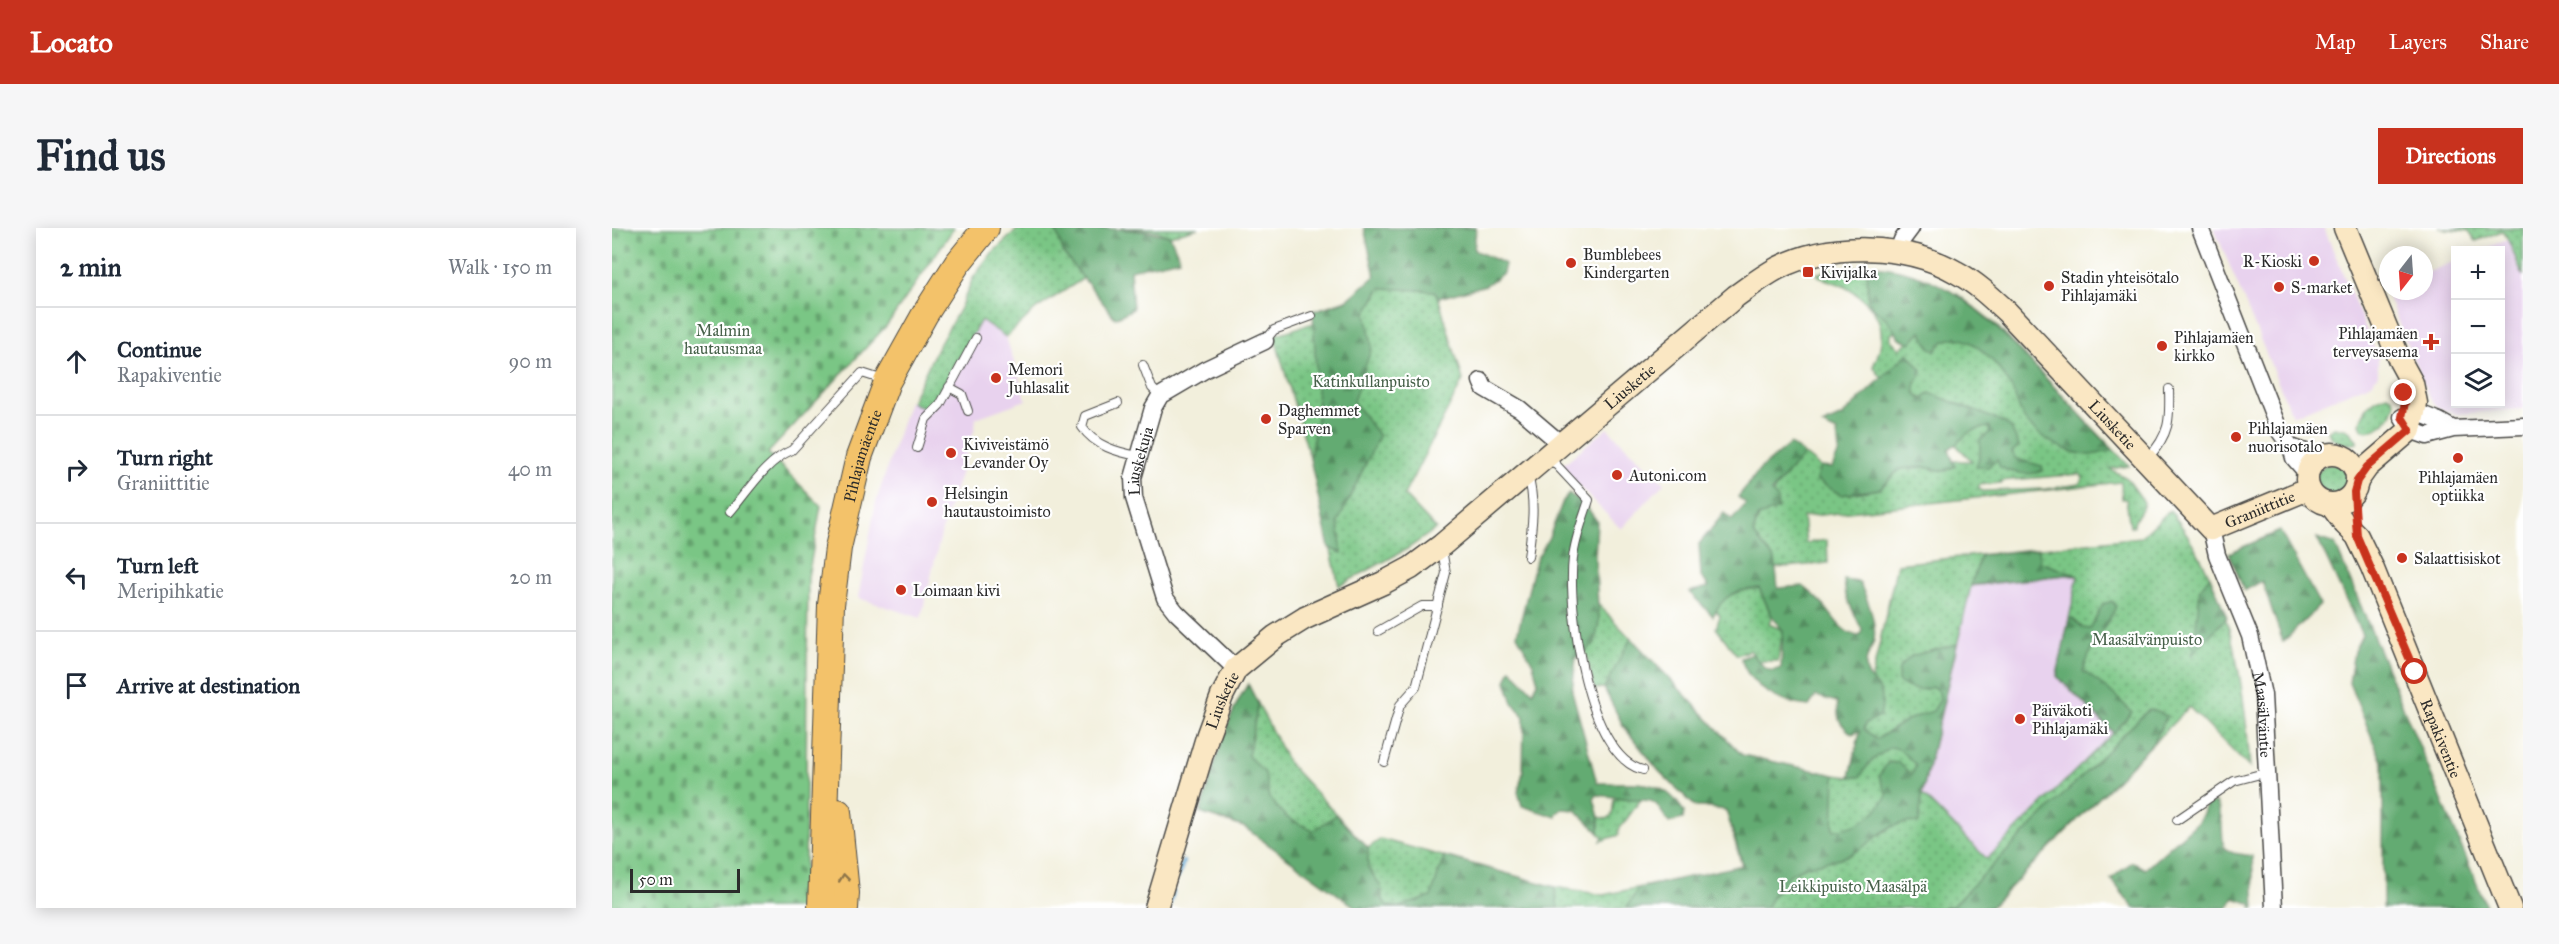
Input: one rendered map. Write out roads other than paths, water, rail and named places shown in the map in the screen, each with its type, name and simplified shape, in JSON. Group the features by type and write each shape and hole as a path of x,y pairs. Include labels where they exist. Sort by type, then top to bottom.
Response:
{"main road":[{"name":"Pihlajamäentie","path":"821,908 831,604 838,549 859,457 887,382 925,314 957,264 986,228"},
{"name":"Pihlajamäentie","path":"829,713 846,893 845,908"}],"street":[{"path":"1897,253 1902,240 1911,228"},
{"path":"2200,228 2280,432 2312,473 2318,500 2330,504 2346,500 2367,467 2409,420 2414,388 2400,361 2345,228"},
{"name":"Liusketie","path":"1156,908 1208,734 1222,696 1236,669 1276,636 1305,618 1411,568 1442,545 1736,296 1779,268 1828,252 1879,250 1945,266 1984,291 2007,312 2211,529"},
{"path":"1160,396 1206,369 1265,340"},
{"path":"1481,381 1484,388 1520,409 1554,449"},
{"name":"Liuskekuja","path":"1160,396 1153,408 1138,456 1133,477 1134,498 1165,598 1176,612 1236,669"},
{"path":"2409,420 2427,436 2453,429 2523,426"},
{"path":"2347,459 2356,456 2409,420"},
{"path":"2312,473 2330,454 2347,459 2353,465 2355,486"},
{"name":"Graniittitie","path":"2211,529 2312,473"},
{"name":"Rapakiventie","path":"2355,486 2357,536 2426,697 2510,908"},
{"name":"Rapakiventie","path":"2330,504 2357,536"},
{"name":"Maasälväntie","path":"2211,529 2217,555 2241,610 2259,672 2268,772 2274,908"}],"lane":[{"path":"1265,340 1274,330 1312,316"},
{"path":"917,448 926,419 940,405 975,338"},
{"path":"1143,365 1152,388 1160,396"},
{"path":"730,512 771,465 781,455 792,450 862,373 887,382"},
{"path":"949,387 962,394 968,411"},
{"path":"2145,460 2165,435 2170,423 2169,389"},
{"path":"1118,403 1085,416 1082,427 1098,443 1120,453 1138,456"},
{"path":"1554,449 1589,500 1576,538 1571,578 1578,638 1591,705 1617,755 1628,765 1643,770"},
{"path":"1527,473 1533,495 1534,511 1528,557"},
{"path":"1384,762 1400,705 1416,687 1438,606 1446,573 1442,545"},
{"path":"1378,631 1422,606 1438,606"},
{"path":"2177,820 2234,781 2268,772"}],"waterway":[{"path":"1178,877 1183,862"},
{"path":"1168,908 1173,892"}],"place":[{"name":"R-Kioski","path":"2314,261"},
{"name":"Bumblebees Kindergarten","path":"1571,263"},
{"name":"Kivijalka","path":"1808,272"},
{"name":"Stadin yhteisötalo Pihlajamäki","path":"2049,286"},
{"name":"S-market","path":"2279,287"},
{"name":"Pihlajamäen terveysasema","path":"2431,342"},
{"name":"Pihlajamäen kirkko","path":"2162,346"},
{"name":"Memori Juhlasalit","path":"996,378"},
{"name":"Daghemmet Sparven","path":"1266,419"},
{"name":"Pihlajamäen nuorisotalo","path":"2236,437"},
{"name":"Kiviveistämö Levander Oy","path":"951,453"},
{"name":"Pihlajamäen optiikka","path":"2458,458"},
{"name":"Autoni.com","path":"1617,475"},
{"name":"Helsingin hautaustoimisto","path":"932,502"},
{"name":"Salaattisiskot","path":"2402,558"},
{"name":"Loimaan kivi","path":"901,590"},
{"name":"Päiväkoti Pihlajamäki","path":"2020,719"}],"park label":[{"name":"Malmin hautausmaa","path":"723,339"},
{"name":"Katinkullanpuisto","path":"1371,381"},
{"name":"Maasälvänpuisto","path":"2147,639"},
{"name":"Leikkipuisto Maasälpä","path":"1853,886"}]}
